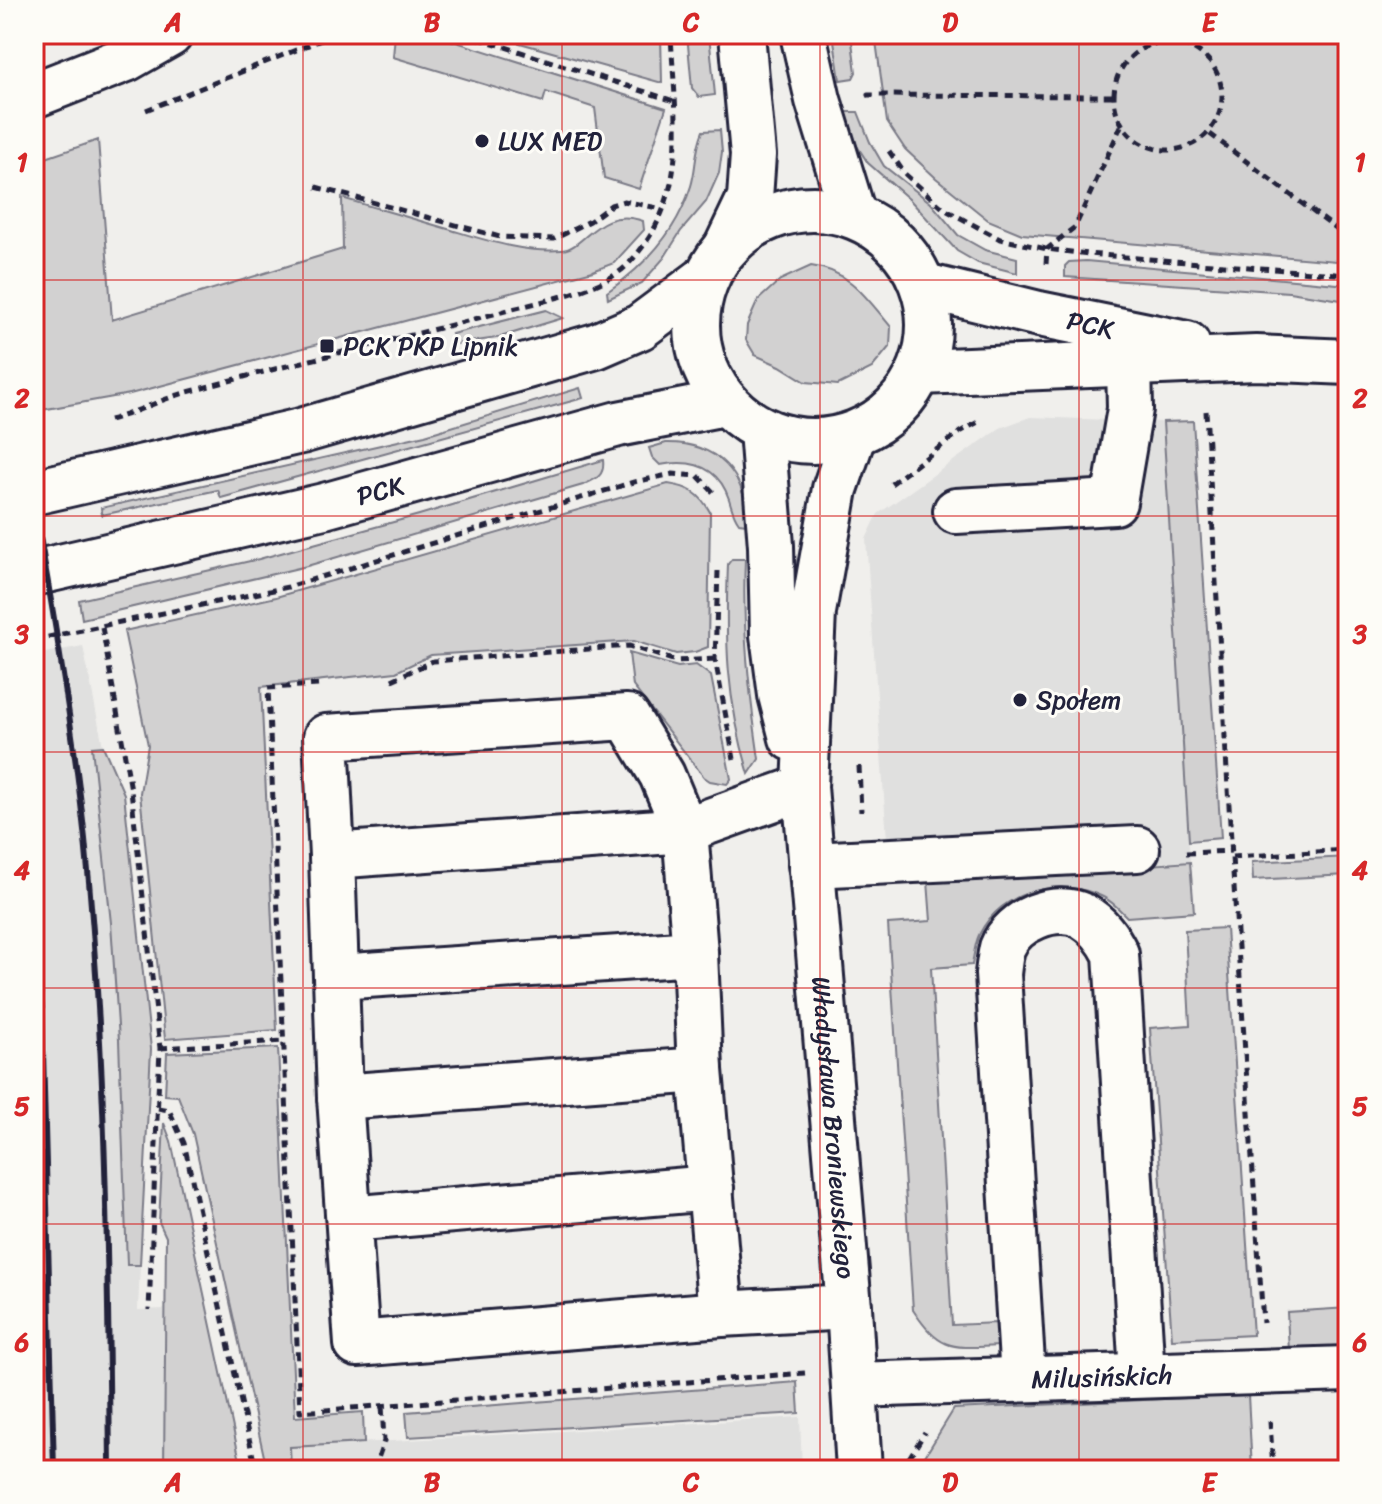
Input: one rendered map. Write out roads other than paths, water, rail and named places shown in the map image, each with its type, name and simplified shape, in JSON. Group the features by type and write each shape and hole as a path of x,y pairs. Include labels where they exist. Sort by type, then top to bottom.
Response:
{"street":[{"path":"34,95 126,59 170,34"},
{"path":"34,492 301,431 596,346 640,327 717,261 762,220 801,208 853,214 898,242 925,286 931,330 921,372 894,411 853,436 806,442 762,430 725,403 702,365 696,320 717,261 750,198 753,155 742,34"},
{"path":"803,34 818,100 853,214"},
{"name":"PCK","path":"925,286 1039,314 1256,358"},
{"name":"PCK","path":"921,372 1256,358 1348,362"},
{"path":"956,511 1114,502 1130,409 1129,363"},
{"name":"PCK","path":"34,573 324,506 618,424 725,403"},
{"name":"Władysława Broniewskiego","path":"762,430 771,546 773,635 781,695 805,787"},
{"name":"Władysława Broniewskiego","path":"853,436 835,489 813,612 805,787 849,1307 859,1470"},
{"path":"721,1314 700,1070 685,830 662,775 627,717 326,737 340,1097 357,1344 721,1314 849,1307"},
{"path":"332,856 685,830 805,787"},
{"path":"811,865 1137,849"},
{"path":"1023,1379 998,974 1002,948 1014,930 1030,918 1057,911 1081,915 1107,935 1116,954 1142,1374"},
{"path":"337,977 695,953"},
{"path":"340,1097 700,1070"},
{"path":"349,1219 711,1188"},
{"name":"Milusińskich","path":"854,1385 1348,1369"}],"railway":[{"path":"34,503 75,754 92,918 105,1154 110,1470"},
{"path":"34,926 42,1012 54,1470"}],"place":[{"name":"LUX MED","path":"482,141"},
{"name":"PCK PKP Lipnik","path":"327,346"},
{"name":"Społem","path":"1020,700"}]}
